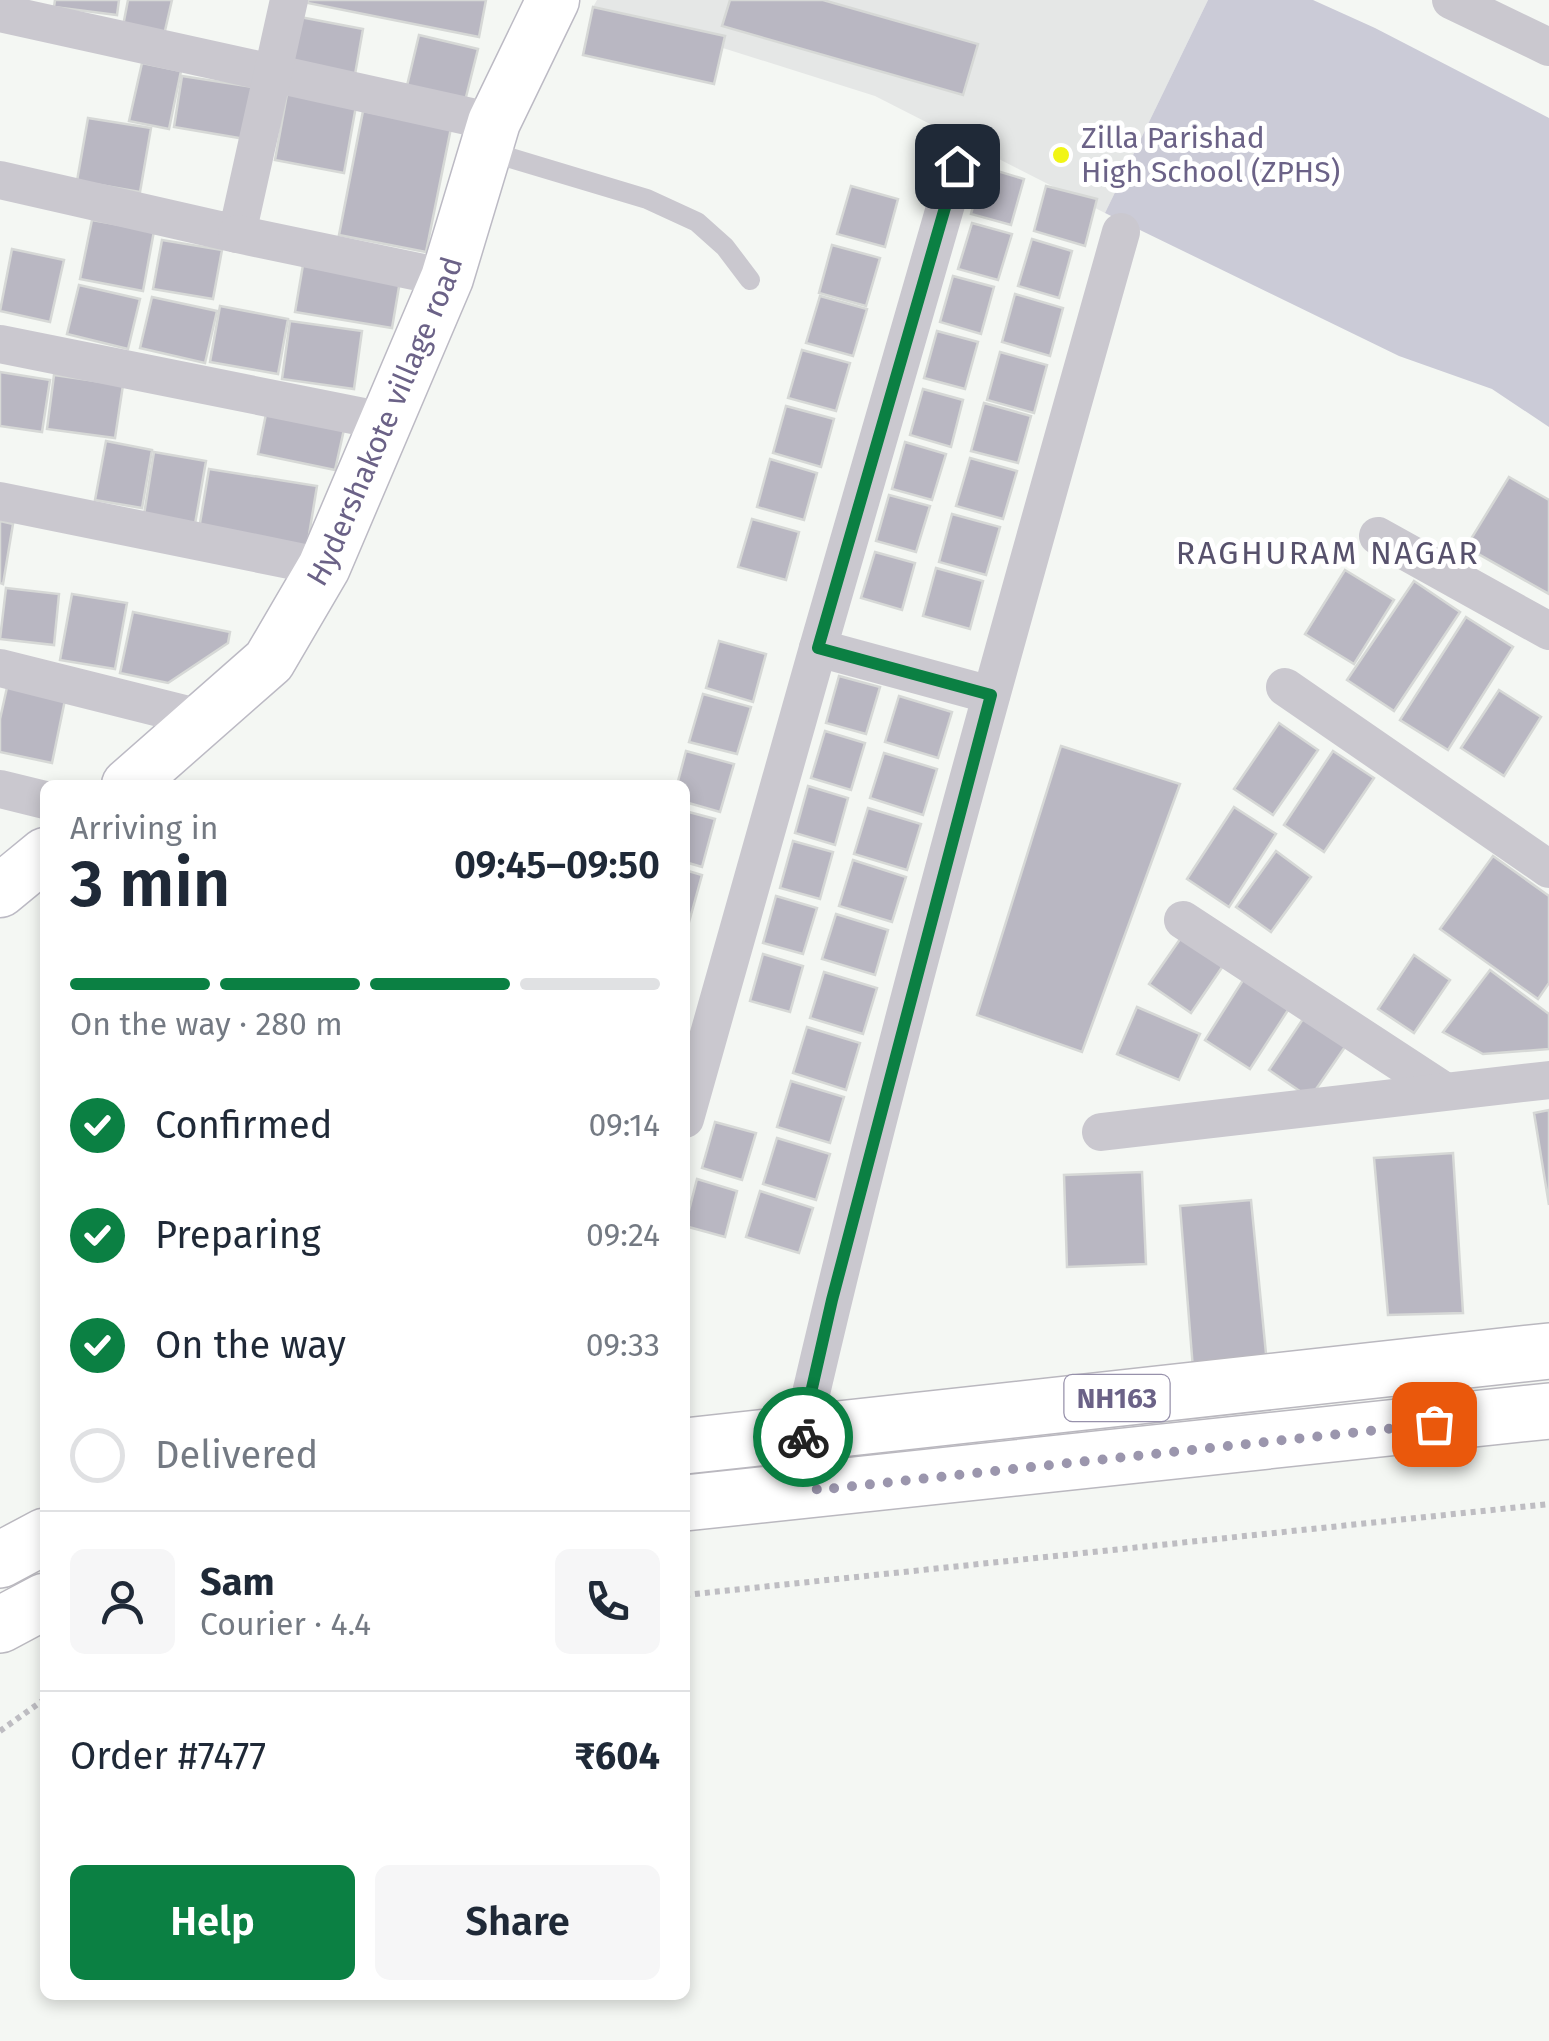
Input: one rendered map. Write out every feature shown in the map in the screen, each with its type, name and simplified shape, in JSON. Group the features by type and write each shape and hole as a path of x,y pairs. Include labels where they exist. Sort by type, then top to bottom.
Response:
{"highway":[{"name":"NH163","path":"690,1445 1549,1351"},
{"name":"NH163","path":"690,1503 1549,1411"},
{"path":"0,1560 40,1539"},
{"path":"0,1625 40,1604"}],"street":[{"path":"237,234 289,0"},
{"name":"Hydershakote village road","path":"134,780 269,661 324,567 447,278 490,136 553,0"},
{"path":"1451,0 1549,48"},
{"path":"0,13 273,73 490,136"},
{"path":"690,1101 957,166"},
{"path":"0,180 447,278"},
{"path":"817,1490 802,1432 832,1300 991,695 1121,232"},
{"path":"0,344 388,422"},
{"path":"0,502 324,567"},
{"path":"1378,536 1549,631"},
{"path":"818,648 991,695"},
{"path":"0,668 204,718"},
{"path":"1285,687 1549,869"},
{"path":"0,789 40,799"},
{"path":"0,891 40,858"},
{"path":"1183,920 1444,1091"},
{"path":"1101,1132 1549,1080"}],"lane":[{"path":"490,136 697,222 750,280"}],"path":[{"path":"690,1595 1549,1504"},
{"path":"0,1731 40,1703"}],"shaded area":[{"name":"Zilla Parishad High School (ZPHS)","path":"597,0 1208,0 1105,213 875,96 593,7"},
{"path":"1208,0 1313,0 1549,118 1549,427 1492,389 1399,356 1105,213"}],"building":[{"path":"55,0 119,0 117,15 54,7"},
{"path":"128,0 172,0 164,35 123,26"},
{"path":"308,0 486,0 479,37"},
{"path":"730,0 823,0 978,44 963,95 722,26"},
{"path":"593,7 725,36 714,84 583,55"},
{"path":"300,17 363,29 354,80 290,68"},
{"path":"419,35 478,49 464,105 406,90"},
{"path":"142,63 181,71 169,129 129,121"},
{"path":"182,76 253,87 245,139 174,127"},
{"path":"287,94 356,106 344,173 275,160"},
{"path":"363,111 451,128 426,252 339,235"},
{"path":"88,118 151,128 140,192 77,181"},
{"path":"984,167 1024,179 1011,225 971,214"},
{"path":"851,186 898,199 885,247 837,234"},
{"path":"1046,186 1097,199 1085,246 1034,231"},
{"path":"92,220 154,231 143,291 80,279"},
{"path":"972,223 1012,234 998,280 958,269"},
{"path":"1032,239 1072,251 1059,298 1018,286"},
{"path":"162,240 222,250 213,299 153,289"},
{"path":"832,245 880,258 866,306 819,293"},
{"path":"12,249 64,260 50,322 0,311"},
{"path":"304,259 401,275 392,328 295,312"},
{"path":"953,276 994,287 981,334 940,322"},
{"path":"79,285 140,299 128,349 67,334"},
{"path":"1015,294 1063,308 1050,356 1002,342"},
{"path":"820,296 867,309 853,356 806,343"},
{"path":"152,297 217,311 205,363 140,348"},
{"path":"220,306 288,319 278,374 210,362"},
{"path":"290,321 362,331 354,389 282,379"},
{"path":"937,331 978,342 965,389 924,378"},
{"path":"802,350 850,363 836,411 788,398"},
{"path":"1000,352 1047,365 1034,413 987,400"},
{"path":"0,372 50,380 42,432 0,426"},
{"path":"54,375 123,385 115,438 47,429"},
{"path":"923,389 963,400 951,447 910,435"},
{"path":"984,403 1031,416 1018,463 971,451"},
{"path":"786,406 834,419 821,467 773,453"},
{"path":"267,409 345,425 335,470 258,454"},
{"path":"106,441 152,450 142,508 95,500"},
{"path":"905,442 946,454 932,500 892,489"},
{"path":"154,452 206,461 195,524 144,515"},
{"path":"970,458 1017,471 1003,519 956,506"},
{"path":"770,459 817,473 804,520 757,507"},
{"path":"209,469 317,486 307,547 199,529"},
{"path":"1509,477 1549,500 1549,594 1466,547"},
{"path":"889,495 930,506 916,552 876,541"},
{"path":"952,514 1000,527 986,575 939,562"},
{"path":"752,519 799,532 786,580 738,567"},
{"path":"0,521 13,524 3,584 0,583"},
{"path":"875,552 915,563 902,610 861,598"},
{"path":"936,568 983,581 970,629 923,616"},
{"path":"1345,570 1394,600 1354,664 1305,634"},
{"path":"1414,581 1460,612 1394,711 1347,680"},
{"path":"6,588 59,594 54,645 0,639"},
{"path":"72,594 127,603 115,669 60,660"},
{"path":"133,612 230,632 228,643 168,683 120,673"},
{"path":"1466,617 1513,647 1448,750 1400,720"},
{"path":"719,641 766,654 753,702 706,688"},
{"path":"839,676 880,687 866,734 826,723"},
{"path":"8,683 66,695 52,763 0,752 0,719"},
{"path":"1499,690 1541,717 1504,776 1461,748"},
{"path":"703,694 751,707 737,754 689,742"},
{"path":"899,696 952,712 938,758 885,742"},
{"path":"1279,723 1318,750 1273,815 1234,789"},
{"path":"825,731 865,743 851,790 811,778"},
{"path":"1061,746 1180,784 1082,1052 977,1015"},
{"path":"686,751 734,764 720,812 690,803 690,780 678,780"},
{"path":"1333,751 1374,778 1324,852 1284,825"},
{"path":"884,753 937,769 923,815 870,798"},
{"path":"808,786 848,798 835,845 795,833"},
{"path":"1234,807 1276,834 1229,907 1187,879"},
{"path":"868,808 921,824 907,870 854,854"},
{"path":"690,812 715,819 702,867 690,863"},
{"path":"793,841 833,852 820,899 780,888"},
{"path":"1276,851 1311,877 1271,932 1236,907"},
{"path":"1493,856 1549,896 1549,983 1538,999 1440,929"},
{"path":"853,860 906,877 892,922 839,906"},
{"path":"690,871 702,875 690,918"},
{"path":"776,896 817,908 803,954 763,943"},
{"path":"836,914 888,930 875,975 822,959"},
{"path":"1185,932 1227,960 1191,1013 1149,984"},
{"path":"763,954 803,966 790,1012 750,1001"},
{"path":"1414,955 1450,980 1414,1033 1378,1009"},
{"path":"1490,970 1549,1014 1549,1049 1483,1054 1443,1032"},
{"path":"824,972 877,988 863,1034 810,1018"},
{"path":"1245,977 1290,1007 1250,1069 1205,1040"},
{"path":"1137,1007 1200,1034 1179,1080 1117,1054"},
{"path":"1307,1013 1349,1041 1310,1098 1269,1070"},
{"path":"807,1027 860,1043 846,1090 793,1073"},
{"path":"791,1081 844,1097 830,1143 777,1127"},
{"path":"1549,1110 1549,1205 1534,1113"},
{"path":"715,1122 756,1133 742,1180 702,1168"},
{"path":"777,1138 830,1154 816,1200 763,1184"},
{"path":"1453,1153 1463,1313 1388,1315 1374,1158"},
{"path":"1142,1172 1146,1264 1067,1267 1064,1175"},
{"path":"697,1179 737,1191 725,1237 690,1227 690,1206"},
{"path":"760,1191 813,1208 799,1253 746,1237"},
{"path":"1251,1200 1267,1364 1193,1369 1180,1206"}],"way so far":[{"path":"803,1437 817,1490 1434,1424"}],"place":[{"name":"Zilla Parishad High School (ZPHS)","path":"1061,155"}],"district":[{"name":"RAGHURAM NAGAR","path":"1328,553"}],"route":[{"path":"803,1437 832,1300 991,695 818,648 957,166"}]}
